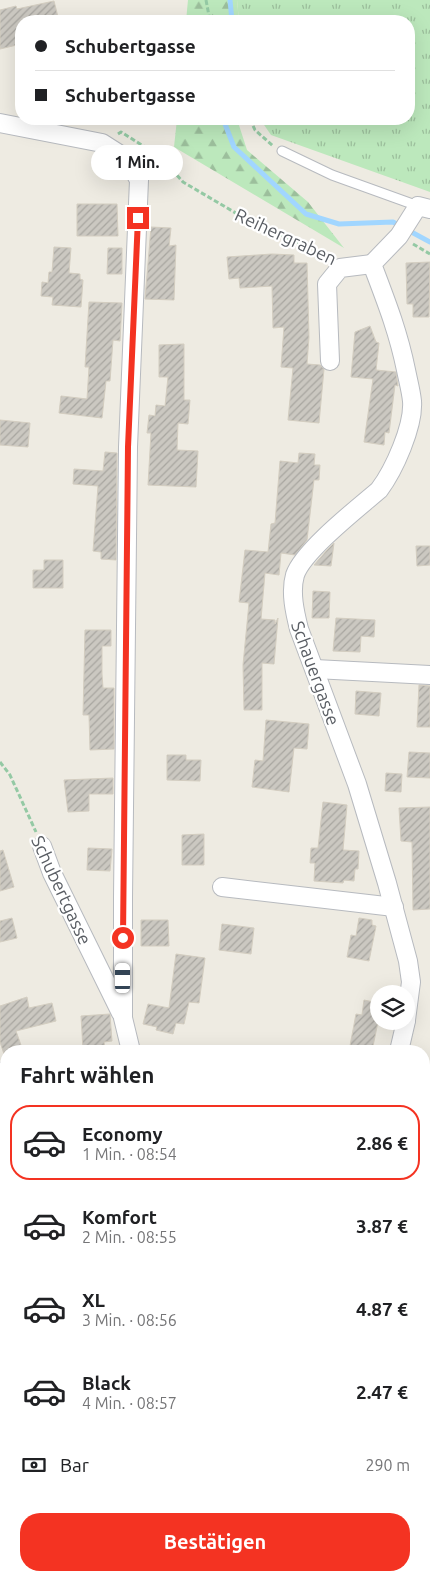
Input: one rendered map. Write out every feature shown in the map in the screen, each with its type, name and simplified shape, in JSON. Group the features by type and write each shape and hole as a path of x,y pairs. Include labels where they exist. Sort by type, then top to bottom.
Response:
{"street":[{"path":"0,124 102,143"},
{"name":"Schubertgasse","path":"102,143 127,159 139,180 128,447 124,1018 130,1045"},
{"path":"330,361 327,284 340,268 372,264 420,211"},
{"name":"Schauergasse","path":"372,264 398,330 412,400 411,410 404,439 386,480 379,490 310,553 296,573 294,610 299,629 357,784 394,907 408,961 411,985"},
{"path":"315,669 430,675"},
{"name":"Schubertgasse","path":"42,846 52,873 124,1018"},
{"path":"222,887 394,907"},
{"name":"Schauergasse","path":"400,1045 404,1030"}],"lane":[{"path":"282,151 332,176 420,211"}],"path":[{"path":"206,0 209,15"},
{"path":"253,125 267,143 282,151"},
{"name":"Reihergraben","path":"102,143 121,132 161,157 183,182 251,222 337,258 347,266"},
{"name":"Schubertgasse","path":"0,762 10,775 42,846"}],"green space":[{"path":"188,0 237,0 238,15 187,15"},
{"path":"237,0 430,0 430,192 271,135 264,125 415,125 415,15 238,15"},
{"path":"176,125 239,125 247,150 308,202 344,248 174,147"}],"building":[{"path":"54,1 58,15 15,15 15,45 0,49 0,10 16,6 17,9"},
{"path":"77,204 117,204 118,236 77,236"},
{"path":"151,227 171,228 169,246 176,245 174,300 145,299"},
{"path":"54,247 71,248 69,273 80,274 80,279 83,280 81,307 52,305 53,297 41,296 42,282 48,283 49,272 52,272"},
{"path":"108,248 122,248 122,274 107,274"},
{"path":"272,254 294,255 294,263 307,263 309,337 307,364 320,365 324,369 319,423 288,420 293,368 281,367 284,327 273,328 272,286 240,288 239,278 229,279 227,257"},
{"path":"430,262 429,317 413,317 413,304 407,304 406,263"},
{"path":"89,302 122,303 120,341 113,340 110,381 106,381 102,418 59,413 61,396 87,399 89,367 85,367"},
{"path":"370,326 376,342 379,343 376,370 396,372 398,386 395,385 389,433 385,432 384,445 364,442 373,379 351,377 355,332"},
{"path":"184,344 184,400 190,400 188,424 178,423 177,450 198,451 196,487 148,485 151,433 147,433 149,415 155,416 156,405 165,406 168,377 159,377 159,345"},
{"path":"0,420 30,423 28,447 0,445"},
{"path":"105,452 117,453 116,560 101,559 101,552 93,551 98,486 73,484 74,469 103,471"},
{"path":"299,453 315,454 314,465 320,465 319,480 314,480 307,540 295,555 281,553 279,575 265,573 261,619 275,620 275,624 278,618 274,664 262,663 262,710 244,710 243,665 249,603 239,602 245,550 268,552 271,524 275,523 280,461 298,463"},
{"path":"334,543 331,566 314,565 327,550"},
{"path":"416,546 430,546 430,565 417,566"},
{"path":"44,560 63,560 63,588 33,588 33,570 44,570"},
{"path":"313,591 330,592 329,618 312,618"},
{"path":"336,618 375,620 374,637 361,636 360,652 333,651"},
{"path":"85,630 111,630 111,646 102,646 102,674 103,688 114,688 114,749 90,750 89,715 83,715"},
{"path":"419,685 430,686 430,727 417,727"},
{"path":"356,691 381,693 379,716 355,714"},
{"path":"266,720 309,724 307,749 294,748 289,792 252,787 255,760 263,761"},
{"path":"409,752 430,753 430,778 407,777"},
{"path":"167,755 186,755 186,760 201,760 200,781 167,780"},
{"path":"386,773 402,774 401,792 385,791"},
{"path":"113,778 113,794 89,794 89,811 68,812 64,780"},
{"path":"323,802 347,805 343,850 359,851 358,869 355,869 354,881 344,880 343,883 314,881 315,863 310,863 311,848 318,848"},
{"path":"430,807 430,909 413,910 412,842 401,841 399,808"},
{"path":"204,834 204,865 182,865 182,835"},
{"path":"88,848 112,849 110,871 87,870"},
{"path":"3,850 14,887 0,891 0,851"},
{"path":"12,918 17,938 0,942 0,921"},
{"path":"359,918 372,920 372,925 376,926 369,961 347,957 351,935 356,936"},
{"path":"141,920 168,920 169,946 141,946"},
{"path":"222,924 254,928 251,954 219,950"},
{"path":"176,954 205,958 199,1003 189,1002 184,1024 176,1023 173,1034 156,1030 157,1027 143,1024 148,1004 169,1008"},
{"path":"27,997 29,1008 52,1003 56,1021 16,1031 21,1045 1,1045 0,1006"},
{"path":"364,1000 370,1001 370,1030 376,1030 373,1045 350,1045 356,1014 362,1015"},
{"path":"110,1014 112,1041 104,1042 104,1045 83,1045 81,1016"}],"waterway":[{"path":"230,0 231,15"},
{"path":"225,125 234,147 306,214 339,224 393,222 430,242"}],"route":[{"path":"123,938 128,447 138,218"}]}
